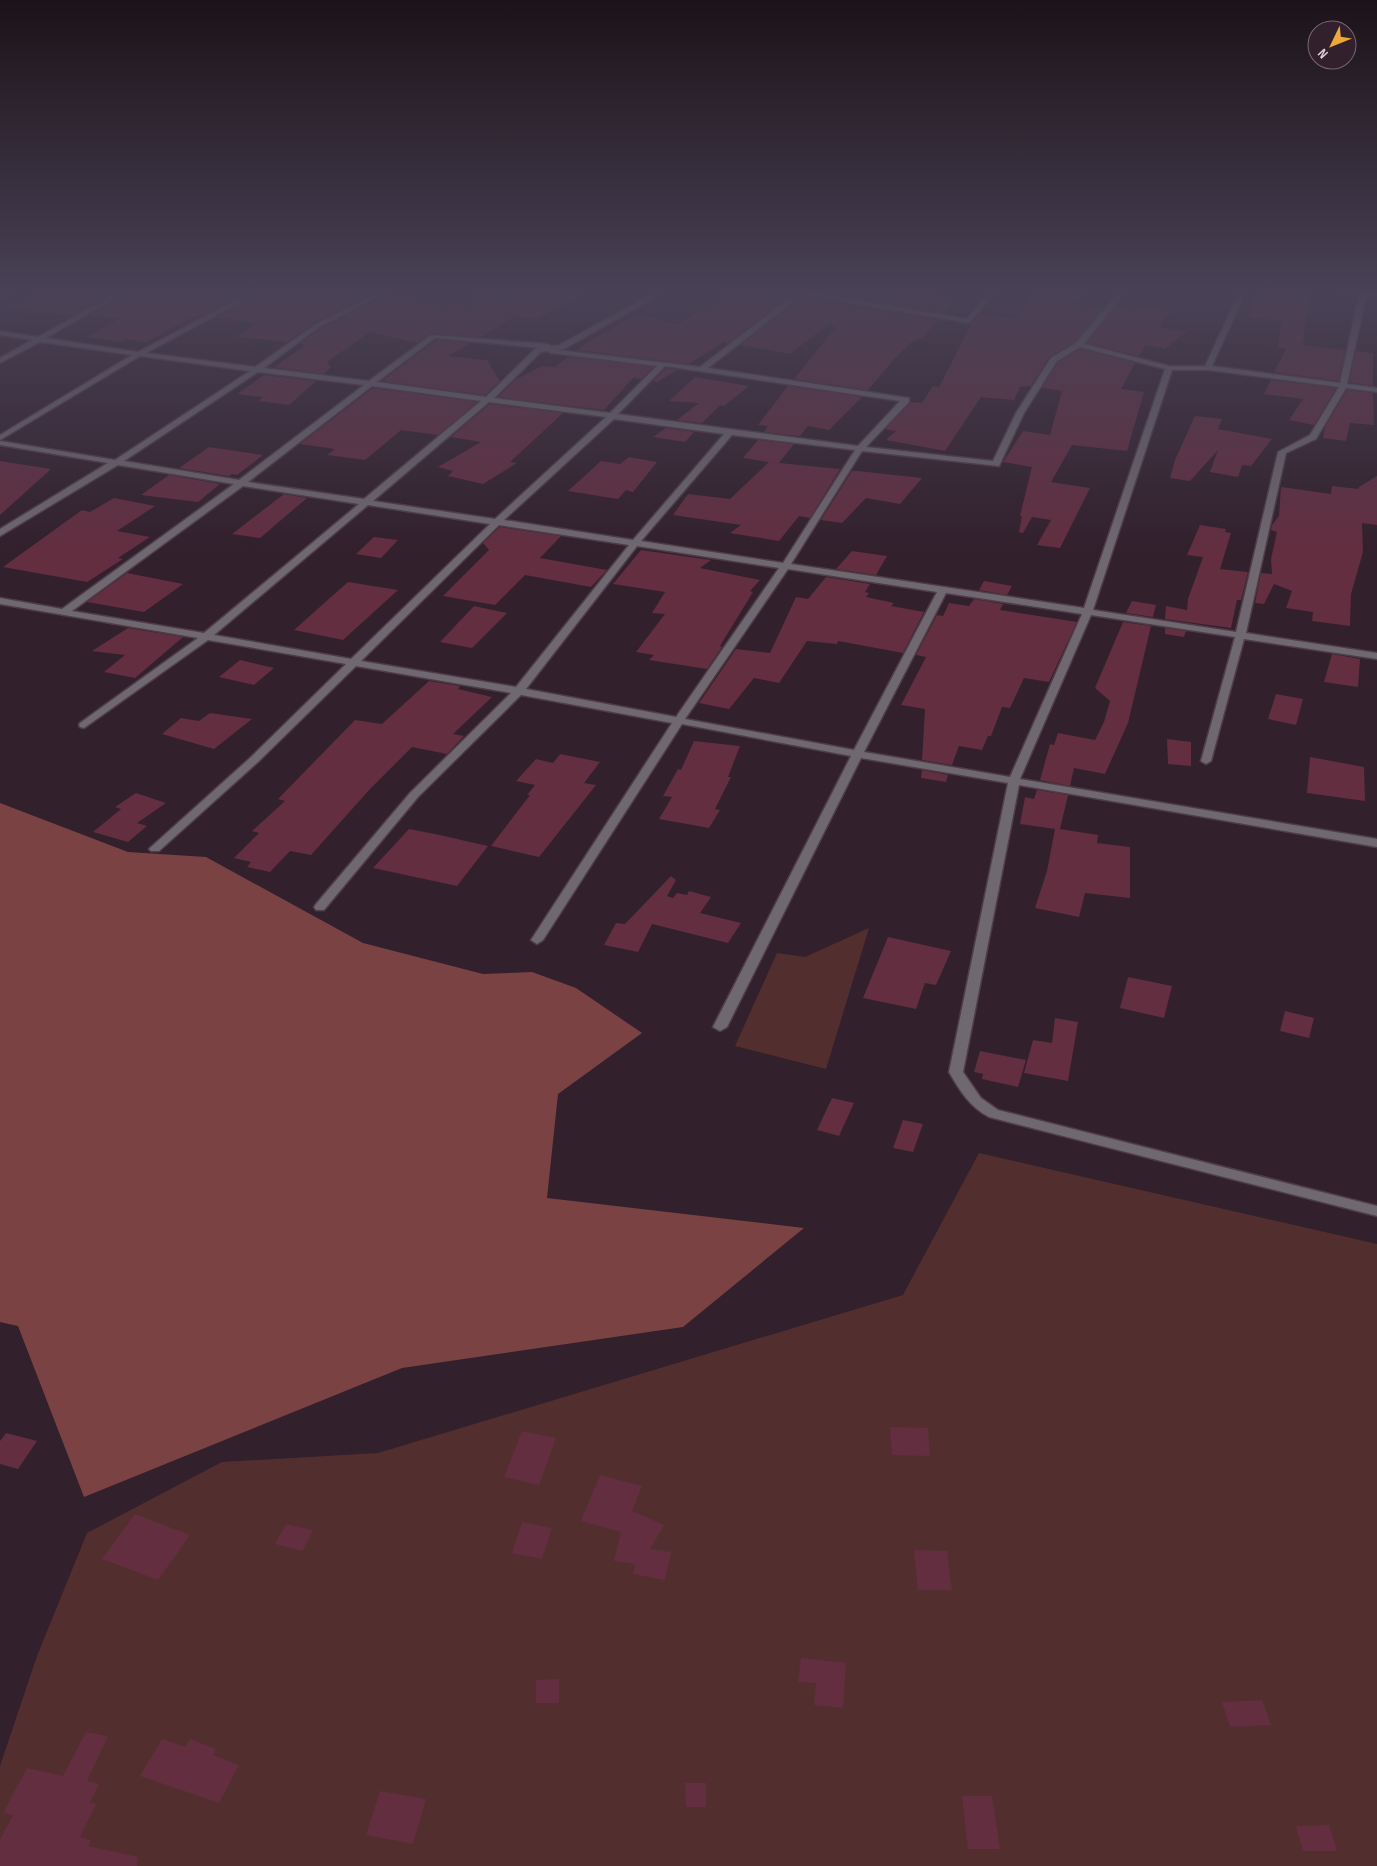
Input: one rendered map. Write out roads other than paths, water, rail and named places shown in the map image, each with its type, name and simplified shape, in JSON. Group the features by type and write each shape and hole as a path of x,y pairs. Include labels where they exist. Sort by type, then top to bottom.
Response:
{"street":[{"path":"0,438 103,376"},
{"path":"0,534 247,376"},
{"path":"319,376 859,450 996,464 1020,413 1044,376"},
{"path":"64,612 241,483 379,376"},
{"path":"84,725 207,636 368,502 488,399 512,376"},
{"path":"155,849 254,760 498,522 613,415 651,376"},
{"path":"538,940 678,722 785,566 859,450 906,400 749,376"},
{"path":"1166,376 1088,610 1014,780 956,1072 967,1092 981,1108 994,1114 1377,1211"},
{"path":"1269,376 1377,390"},
{"path":"1206,761 1240,634 1282,452 1313,437 1343,386 1345,376"},
{"path":"320,907 414,795 519,691 636,542 730,432"},
{"path":"0,443 241,483 1088,610 1377,656"},
{"path":"720,1027 857,754 943,589"},
{"path":"0,600 519,691 857,754 1377,843"}]}
